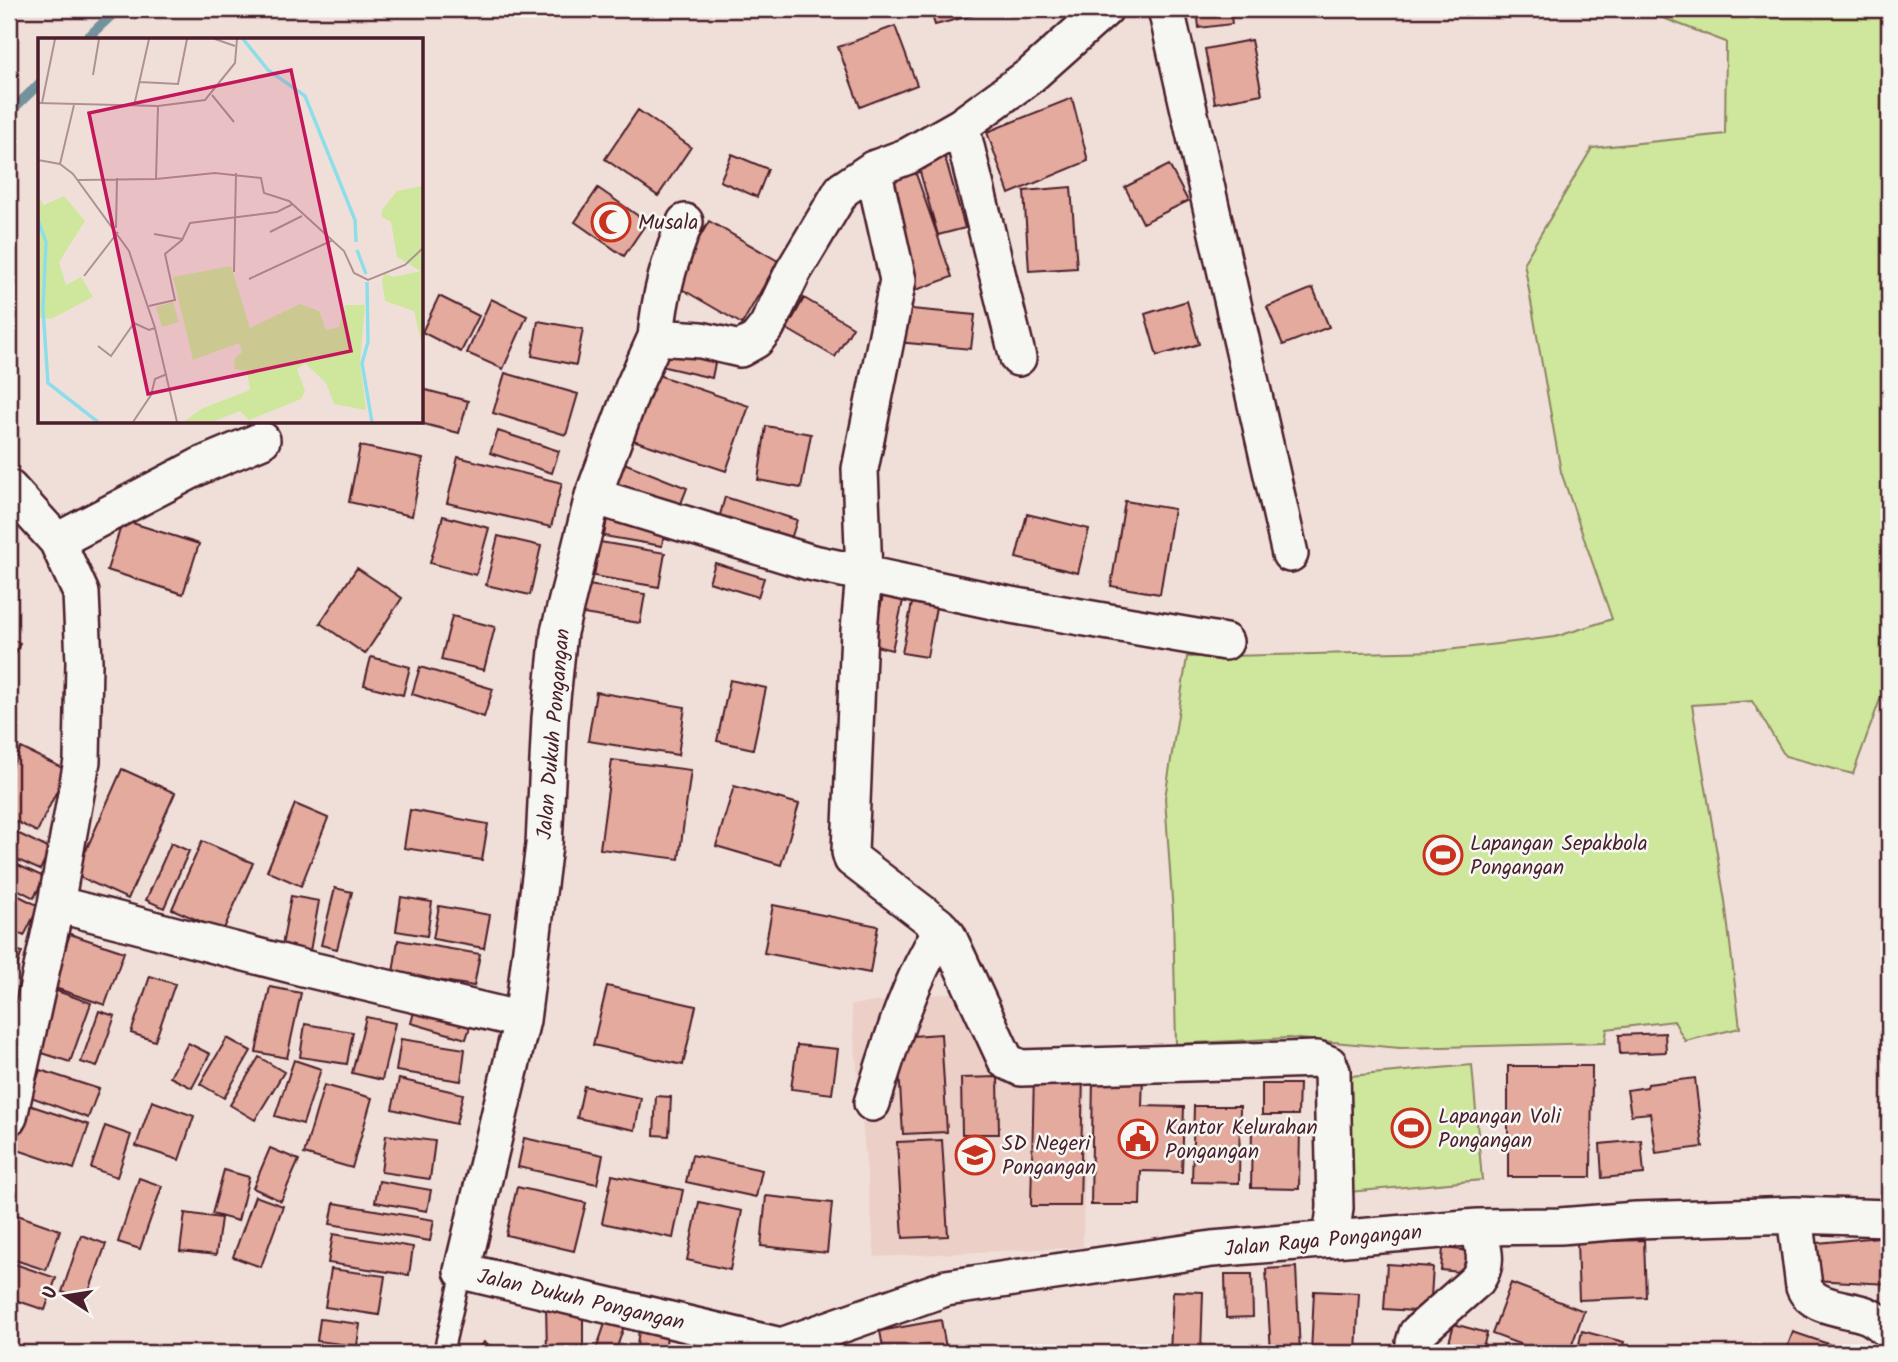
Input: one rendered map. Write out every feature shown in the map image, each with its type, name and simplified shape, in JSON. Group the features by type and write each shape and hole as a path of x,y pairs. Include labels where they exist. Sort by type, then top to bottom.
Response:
{"street":[{"path":"656,337 701,340 740,349 756,340 767,326 793,272 842,190 873,169 908,156 961,126 1031,75 1105,9"},
{"path":"1167,9 1290,554"},
{"path":"961,126 1018,358"},
{"path":"873,169 898,280 860,469 863,574 850,852 857,864 948,936 1006,1061 1021,1068 1317,1059 1329,1064 1332,1071 1335,1208 1331,1238"},
{"name":"Jalan Dukuh Pongangan","path":"685,222 666,274 659,303 656,337 633,388 593,496 559,632 550,718 544,845 522,1020 462,1270 797,1347"},
{"path":"57,541 200,466 262,440"},
{"path":"9,488 57,541 81,593 84,662 82,761 56,904 16,1054 9,1117"},
{"path":"593,496 809,562 1011,605 1225,642"},
{"path":"56,904 303,968 522,1020"},
{"path":"872,1103 907,996 926,955 942,929"},
{"path":"1795,1216 1807,1295 1816,1301 1870,1316 1889,1331"},
{"name":"Jalan Raya Pongangan","path":"797,1347 946,1288 1212,1249 1478,1227 1795,1216 1889,1218"},
{"path":"1417,1353 1414,1343 1417,1333 1477,1280 1483,1271 1486,1262 1478,1227"}],"lane":[{"name":"Jalan Dukuh Pongangan","path":"443,1353 462,1270"}],"shaded area":[{"name":"SD Negeri Pongangan","path":"973,990 1003,1064 1086,1060 1083,1247 875,1257 851,1005"}],"green space":[{"path":"1647,9 1889,9 1889,694 1882,694 1853,774 1785,756 1752,701 1692,705 1725,901 1740,1028 1685,1041 1674,1021 1607,1029 1605,1043 1400,1048 1288,1038 1176,1044 1173,914 1165,798 1187,657 1439,651 1555,637 1612,619 1561,472 1524,262 1592,148 1725,134 1726,42 1658,16"},
{"name":"Lapangan Voli Pongangan","path":"1472,1065 1482,1180 1349,1192 1339,1077"}],"building":[{"path":"930,9 984,9 985,12 935,25"},
{"path":"1197,9 1230,9 1232,24 1199,28"},
{"path":"895,26 917,85 860,107 838,47"},
{"path":"1251,40 1262,94 1215,103 1205,49"},
{"path":"1072,98 1088,161 1009,194 987,132"},
{"path":"638,110 691,147 658,196 605,159"},
{"path":"732,154 768,169 757,197 720,181"},
{"path":"945,157 965,228 938,235 918,165"},
{"path":"1169,165 1188,201 1143,223 1125,187"},
{"path":"915,171 952,277 916,290 879,184"},
{"path":"1071,187 1077,268 1029,271 1024,191"},
{"name":"Musala","path":"598,188 647,222 624,256 575,222"},
{"path":"709,221 778,261 742,324 673,284"},
{"path":"1313,288 1329,327 1283,345 1267,307"},
{"path":"439,296 479,316 461,352 424,333"},
{"path":"804,298 853,327 835,357 787,329"},
{"path":"491,299 527,316 503,369 467,353"},
{"path":"1187,301 1199,344 1157,356 1145,314"},
{"path":"901,308 975,315 971,349 897,342"},
{"path":"538,321 583,329 576,365 532,356"},
{"path":"661,342 717,353 712,378 656,365"},
{"path":"649,372 749,406 726,471 627,438"},
{"path":"505,373 578,394 566,435 493,413"},
{"path":"424,390 468,401 459,433 424,424"},
{"path":"766,426 811,434 801,488 758,480"},
{"path":"498,431 559,451 552,473 490,453"},
{"path":"360,446 423,459 412,516 349,502"},
{"path":"458,457 562,483 551,527 447,503"},
{"path":"609,457 687,488 675,519 596,488"},
{"path":"725,497 797,520 787,552 716,529"},
{"path":"1125,501 1174,509 1160,594 1111,586"},
{"path":"608,512 666,521 662,546 604,536"},
{"path":"1027,514 1089,529 1078,573 1016,558"},
{"path":"443,516 489,528 476,575 430,563"},
{"path":"123,520 199,544 183,594 107,570"},
{"path":"498,536 541,546 530,595 486,585"},
{"path":"600,542 665,553 659,587 594,576"},
{"path":"715,563 764,578 758,597 709,582"},
{"path":"357,568 402,598 365,654 320,623"},
{"path":"582,584 645,594 640,623 577,613"},
{"path":"884,591 904,596 892,650 872,645"},
{"path":"912,603 936,607 927,657 902,653"},
{"path":"452,616 495,627 484,670 441,660"},
{"path":"9,638 20,643 9,668"},
{"path":"371,657 410,667 403,695 364,685"},
{"path":"420,667 493,689 484,717 412,694"},
{"path":"730,680 766,688 753,749 717,741"},
{"path":"596,692 685,707 678,755 588,741"},
{"path":"21,748 67,770 37,832 9,818 9,773"},
{"path":"612,760 691,770 679,859 600,849"},
{"path":"122,769 175,793 128,899 75,875"},
{"path":"734,786 799,804 781,865 716,846"},
{"path":"295,804 328,818 301,886 267,871"},
{"path":"410,810 488,824 482,860 404,848"},
{"path":"9,829 50,849 40,870 9,856"},
{"path":"202,841 253,863 223,931 172,909"},
{"path":"171,843 189,851 164,908 146,900"},
{"path":"9,861 44,877 34,898 9,885"},
{"path":"335,888 352,892 337,949 321,945"},
{"path":"9,891 39,906 24,936 9,929"},
{"path":"291,896 319,901 310,951 282,946"},
{"path":"401,897 432,902 427,936 396,931"},
{"path":"773,905 878,926 870,973 764,953"},
{"path":"439,906 490,915 484,948 433,939"},
{"path":"70,934 124,952 105,1005 52,987"},
{"path":"398,940 480,954 474,986 393,973"},
{"path":"9,948 22,952 9,990"},
{"path":"150,976 175,984 155,1041 131,1033"},
{"path":"607,986 696,1006 683,1065 593,1045"},
{"path":"270,987 301,993 287,1058 256,1052"},
{"path":"54,990 91,1003 70,1062 33,1050"},
{"path":"417,1001 473,1018 466,1039 411,1023"},
{"path":"99,1011 115,1016 97,1067 81,1062"},
{"path":"366,1017 395,1023 382,1080 352,1073"},
{"path":"305,1024 353,1032 347,1064 300,1057"},
{"path":"1665,1033 1666,1052 1620,1054 1619,1035"},
{"path":"941,1034 947,1132 903,1134 897,1037"},
{"path":"227,1038 251,1051 224,1098 200,1084"},
{"path":"401,1039 465,1049 461,1081 396,1071"},
{"path":"188,1043 210,1054 192,1088 170,1077"},
{"path":"797,1045 838,1049 832,1094 791,1089"},
{"path":"259,1057 284,1072 255,1120 230,1105"},
{"path":"294,1060 321,1069 303,1124 275,1116"},
{"path":"1508,1066 1592,1066 1591,1177 1508,1177"},
{"path":"40,1070 99,1089 88,1118 31,1097"},
{"path":"1034,1073 1083,1073 1080,1206 1031,1206"},
{"name":"Kantor Kelurahan Pongangan","path":"1093,1076 1143,1076 1142,1106 1184,1107 1182,1172 1141,1171 1140,1205 1091,1205"},
{"path":"998,1077 999,1134 962,1134 961,1078"},
{"path":"1695,1078 1703,1147 1656,1153 1650,1113 1631,1115 1627,1090 1647,1087 1648,1084"},
{"path":"399,1079 463,1094 456,1124 392,1109"},
{"path":"1262,1084 1299,1084 1298,1115 1262,1115"},
{"path":"324,1085 372,1098 352,1168 304,1154"},
{"path":"584,1086 641,1098 635,1130 577,1118"},
{"path":"656,1096 671,1097 669,1136 654,1135"},
{"path":"152,1101 194,1116 179,1160 136,1146"},
{"path":"20,1102 89,1125 74,1169 9,1147 9,1135"},
{"path":"1194,1106 1240,1106 1239,1183 1192,1182"},
{"path":"105,1126 131,1135 117,1177 91,1168"},
{"path":"1252,1128 1300,1129 1299,1189 1251,1188"},
{"path":"386,1135 435,1141 430,1179 381,1172"},
{"path":"524,1138 603,1155 597,1184 518,1167"},
{"path":"942,1140 948,1236 903,1238 897,1142"},
{"path":"1641,1140 1644,1174 1602,1178 1600,1144"},
{"path":"270,1148 299,1160 281,1201 253,1188"},
{"path":"692,1155 762,1170 756,1197 686,1182"},
{"path":"224,1170 249,1177 238,1221 212,1214"},
{"path":"612,1175 683,1190 673,1238 602,1223"},
{"path":"139,1178 162,1186 140,1249 118,1242"},
{"path":"379,1181 431,1190 427,1211 375,1202"},
{"path":"517,1187 586,1203 574,1251 506,1235"},
{"path":"255,1196 283,1206 261,1267 233,1257"},
{"path":"766,1196 832,1203 827,1253 761,1246"},
{"path":"699,1202 742,1211 730,1270 687,1260"},
{"path":"334,1203 434,1220 430,1241 330,1224"},
{"path":"9,1212 60,1230 46,1270 9,1258"},
{"path":"185,1213 221,1218 216,1255 180,1251"},
{"path":"333,1234 413,1247 409,1275 328,1263"},
{"path":"81,1235 106,1244 86,1300 62,1292"},
{"path":"1889,1236 1889,1284 1812,1280 1818,1243"},
{"path":"1644,1240 1646,1297 1579,1300 1577,1242"},
{"path":"1443,1248 1471,1251 1470,1273 1441,1270"},
{"path":"9,1262 56,1278 45,1310 9,1298"},
{"path":"1387,1264 1433,1267 1430,1312 1384,1309"},
{"path":"1296,1267 1300,1353 1271,1353 1266,1269"},
{"path":"331,1269 385,1276 379,1315 325,1307"},
{"path":"1225,1274 1252,1274 1253,1317 1226,1318"},
{"path":"1511,1283 1584,1311 1569,1353 1544,1353 1492,1334"},
{"path":"1173,1291 1203,1292 1201,1353 1170,1353"},
{"path":"1314,1291 1359,1293 1356,1353 1311,1353"},
{"path":"583,1304 583,1353 547,1353 546,1305"},
{"path":"610,1309 628,1315 615,1353 595,1353"},
{"path":"320,1319 360,1324 357,1346 317,1341"},
{"path":"941,1320 947,1353 884,1353 880,1331"},
{"path":"640,1322 668,1326 665,1353 636,1353"},
{"path":"1454,1324 1487,1333 1481,1353 1446,1353"},
{"path":"1582,1331 1624,1342 1621,1353 1577,1353"},
{"path":"1793,1332 1855,1353 1785,1353"},
{"path":"484,1342 503,1353 478,1353"},
{"path":"303,1348 355,1353 302,1353"}],"waterway":[{"path":"87,38 118,9"},
{"path":"9,113 38,85"}],"place":[{"name":"Musala","path":"611,222"},
{"name":"Lapangan Sepakbola Pongangan","path":"1443,855"},
{"name":"Lapangan Voli Pongangan","path":"1411,1128"},
{"name":"Kantor Kelurahan Pongangan","path":"1138,1139"},
{"name":"SD Negeri Pongangan","path":"975,1155"}]}
